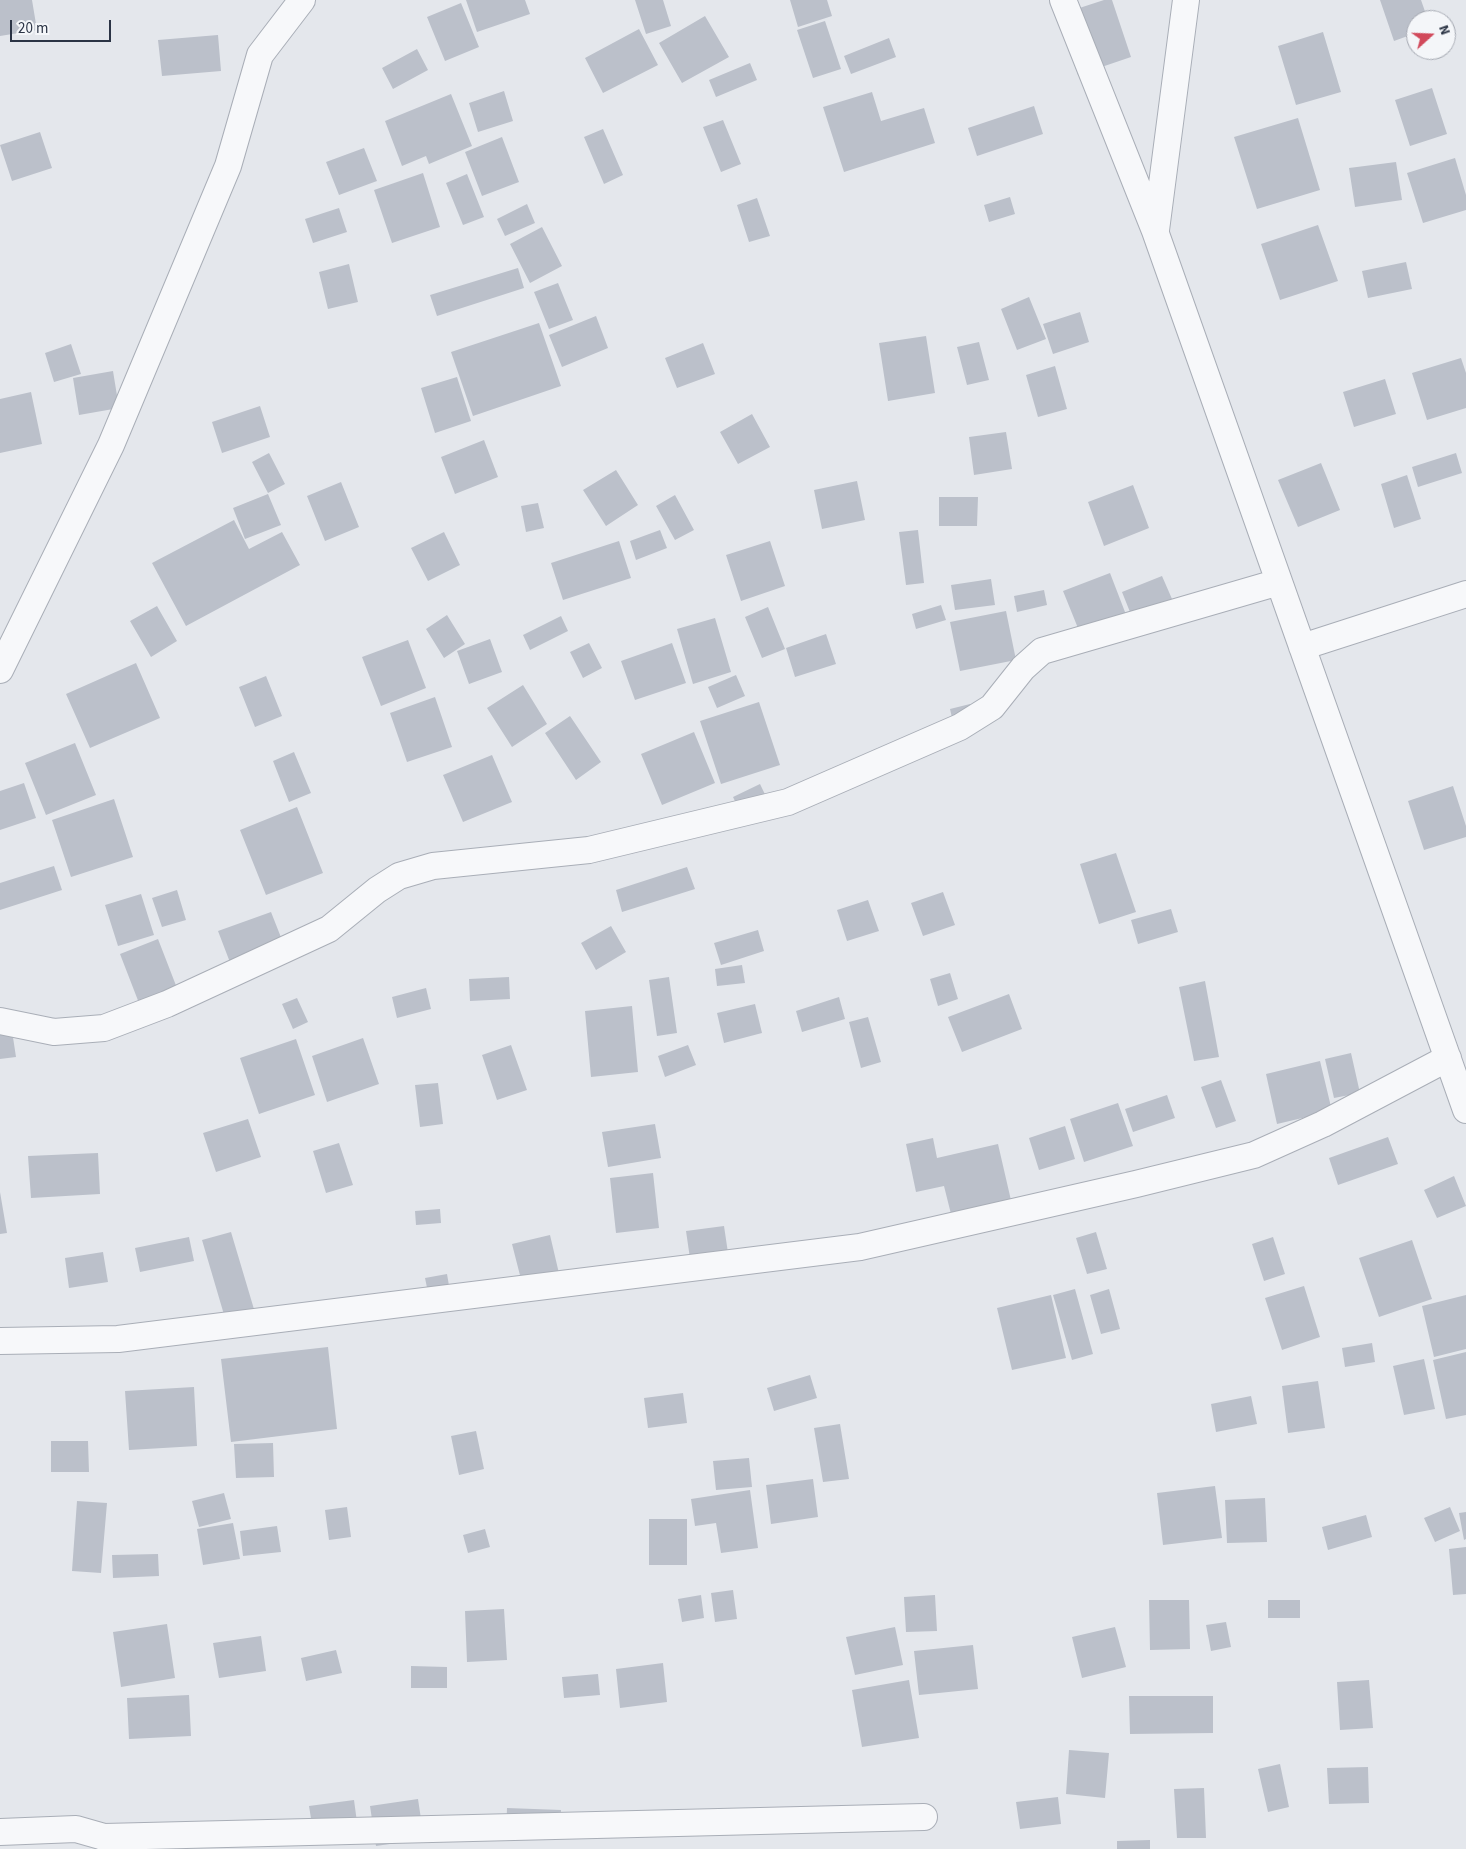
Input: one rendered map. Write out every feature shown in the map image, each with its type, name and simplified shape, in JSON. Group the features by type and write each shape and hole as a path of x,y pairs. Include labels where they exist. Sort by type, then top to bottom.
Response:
{"street":[{"path":"0,670 115,436 228,166 260,55 302,0"},
{"path":"1064,0 1156,231 1466,1108"},
{"path":"1156,231 1186,0"},
{"path":"0,1021 54,1032 104,1028 167,1004 329,929 377,890 399,876 433,866 589,850 788,802 960,727 992,707 1023,668 1042,651 1279,582"},
{"path":"1302,647 1466,594"},
{"path":"0,1341 118,1339 860,1247 1254,1155 1323,1124 1448,1058"},
{"path":"0,1832 76,1829 110,1843 924,1817"}],"building":[{"path":"0,0 32,0 37,30 0,36"},
{"path":"466,0 525,0 530,14 477,32"},
{"path":"635,0 663,0 671,26 646,34"},
{"path":"790,0 827,0 832,16 798,27"},
{"path":"1104,0 1112,0 1131,57 1078,75 1058,15"},
{"path":"1380,0 1421,0 1424,10 1406,10 1406,37 1394,41"},
{"path":"461,3 479,47 445,61 427,17"},
{"path":"705,16 729,57 682,83 659,43"},
{"path":"825,21 841,69 813,78 797,30"},
{"path":"639,29 658,65 603,93 585,58"},
{"path":"1323,32 1341,92 1296,105 1278,46"},
{"path":"218,35 221,71 162,76 158,40"},
{"path":"889,38 896,57 851,74 844,56"},
{"path":"417,49 428,70 393,89 382,68"},
{"path":"750,63 757,80 716,97 709,80"},
{"path":"1432,88 1447,134 1410,146 1395,100"},
{"path":"504,91 513,121 478,132 469,103"},
{"path":"872,92 881,121 924,108 935,143 844,172 823,107"},
{"path":"451,94 472,146 429,164 426,156 402,166 385,121"},
{"path":"1034,106 1043,134 977,156 968,128"},
{"path":"1298,118 1320,190 1257,209 1234,137"},
{"path":"723,120 741,164 721,172 703,127"},
{"path":"603,129 623,175 604,184 584,137"},
{"path":"40,132 52,168 12,181 0,145"},
{"path":"502,137 519,182 482,196 465,152"},
{"path":"364,148 377,181 339,195 326,162"},
{"path":"1455,158 1466,195 1466,210 1423,223 1407,173"},
{"path":"1396,162 1402,200 1355,207 1349,168"},
{"path":"423,173 440,227 392,243 374,190"},
{"path":"467,174 484,217 463,225 446,183"},
{"path":"1010,197 1015,214 989,222 984,205"},
{"path":"757,198 770,236 749,242 737,205"},
{"path":"527,204 535,223 505,236 497,219"},
{"path":"339,208 347,232 313,243 305,219"},
{"path":"1318,225 1338,281 1280,300 1261,244"},
{"path":"542,227 562,266 530,283 510,244"},
{"path":"1406,262 1412,289 1368,298 1362,271"},
{"path":"349,264 358,302 328,309 319,272"},
{"path":"518,268 524,288 437,316 430,295"},
{"path":"558,283 573,320 549,329 534,292"},
{"path":"1029,297 1046,339 1017,350 1001,309"},
{"path":"1080,312 1089,342 1053,354 1043,324"},
{"path":"596,316 608,348 562,367 549,335"},
{"path":"539,323 561,386 473,416 451,352"},
{"path":"926,336 935,393 888,401 879,343"},
{"path":"979,342 989,380 967,385 957,347"},
{"path":"703,343 715,374 677,388 665,358"},
{"path":"71,344 81,374 54,382 45,353"},
{"path":"1461,358 1466,373 1466,408 1427,420 1412,373"},
{"path":"1055,366 1067,409 1038,417 1026,375"},
{"path":"113,371 119,408 79,415 73,378"},
{"path":"457,377 471,421 435,433 421,388"},
{"path":"1385,379 1396,414 1354,427 1343,392"},
{"path":"31,392 42,444 0,453 0,399"},
{"path":"260,406 270,437 222,453 212,422"},
{"path":"752,414 770,447 738,464 720,432"},
{"path":"1006,432 1012,469 974,475 969,437"},
{"path":"484,440 498,477 455,494 441,457"},
{"path":"269,453 285,484 268,493 252,462"},
{"path":"1456,453 1462,473 1418,487 1412,467"},
{"path":"1321,463 1340,510 1298,527 1278,480"},
{"path":"616,470 638,505 606,526 583,490"},
{"path":"1407,475 1421,519 1394,528 1381,484"},
{"path":"857,481 865,520 822,529 814,490"},
{"path":"341,482 359,527 325,541 307,496"},
{"path":"1133,485 1149,528 1104,546 1088,502"},
{"path":"268,494 281,525 245,539 233,508"},
{"path":"675,495 694,530 675,540 656,506"},
{"path":"939,497 978,497 977,526 939,526"},
{"path":"538,503 544,528 526,532 521,506"},
{"path":"234,520 249,549 282,532 300,565 186,626 152,563"},
{"path":"660,530 667,548 636,560 630,541"},
{"path":"918,530 924,583 906,585 899,532"},
{"path":"444,532 460,565 428,581 411,548"},
{"path":"619,541 631,578 563,600 551,563"},
{"path":"770,541 785,586 741,601 726,555"},
{"path":"1110,573 1130,625 1084,643 1063,591"},
{"path":"1162,576 1179,615 1138,632 1122,592"},
{"path":"991,579 995,605 955,610 951,585"},
{"path":"1044,590 1047,605 1017,612 1014,596"},
{"path":"941,605 946,620 916,629 912,614"},
{"path":"157,606 177,641 151,657 130,621"},
{"path":"768,607 785,649 762,658 745,617"},
{"path":"1006,611 1016,660 960,671 950,622"},
{"path":"447,615 465,644 444,658 426,629"},
{"path":"561,616 568,631 530,650 523,635"},
{"path":"715,618 731,672 693,684 677,629"},
{"path":"826,634 836,664 795,677 786,648"},
{"path":"490,639 502,672 469,684 457,651"},
{"path":"408,640 426,688 381,706 362,657"},
{"path":"589,643 602,668 583,678 570,652"},
{"path":"672,643 686,683 635,700 621,661"},
{"path":"136,663 160,718 90,748 66,694"},
{"path":"736,675 745,696 717,708 708,687"},
{"path":"266,676 282,716 255,727 239,687"},
{"path":"523,685 547,724 512,747 487,708"},
{"path":"435,697 452,747 407,762 390,713"},
{"path":"759,702 780,765 721,784 700,721"},
{"path":"970,704 977,730 956,735 950,709"},
{"path":"570,716 601,762 576,780 545,733"},
{"path":"694,732 715,783 662,805 641,754"},
{"path":"75,743 96,795 46,815 25,763"},
{"path":"294,752 311,793 289,802 273,761"},
{"path":"492,755 512,802 463,822 443,775"},
{"path":"24,783 36,818 0,830 0,791"},
{"path":"760,784 773,811 746,824 733,797"},
{"path":"1453,786 1466,826 1466,837 1424,850 1408,801"},
{"path":"114,799 133,857 71,877 52,820"},
{"path":"297,807 323,873 266,895 240,830"},
{"path":"1116,853 1136,912 1099,924 1080,864"},
{"path":"54,866 62,890 0,910 0,883"},
{"path":"687,867 695,889 622,912 616,890"},
{"path":"177,890 186,920 162,927 152,898"},
{"path":"943,892 955,925 923,936 911,903"},
{"path":"141,894 154,935 118,946 105,905"},
{"path":"868,900 879,931 847,941 837,910"},
{"path":"1171,909 1178,932 1138,944 1131,920"},
{"path":"271,912 284,945 231,965 218,931"},
{"path":"611,926 626,952 596,970 581,943"},
{"path":"758,930 764,951 721,965 714,943"},
{"path":"158,939 182,1001 144,1016 120,954"},
{"path":"742,965 745,983 717,986 715,969"},
{"path":"950,973 958,999 938,1006 930,979"},
{"path":"509,977 510,999 470,1001 469,979"},
{"path":"669,977 677,1033 657,1036 649,980"},
{"path":"1205,981 1219,1057 1194,1061 1179,987"},
{"path":"426,988 431,1009 397,1018 392,997"},
{"path":"1009,994 1022,1029 962,1052 948,1017"},
{"path":"839,997 845,1019 802,1032 796,1011"},
{"path":"297,998 308,1022 293,1029 282,1004"},
{"path":"755,1004 762,1033 724,1043 717,1013"},
{"path":"632,1006 638,1072 591,1077 585,1011"},
{"path":"9,1011 16,1057 0,1059 0,1012"},
{"path":"868,1017 881,1062 861,1068 849,1022"},
{"path":"363,1038 379,1084 327,1102 312,1056"},
{"path":"296,1039 315,1095 259,1114 240,1058"},
{"path":"511,1045 527,1090 497,1100 482,1055"},
{"path":"688,1045 696,1065 665,1077 658,1056"},
{"path":"1351,1053 1360,1093 1334,1098 1325,1059"},
{"path":"1320,1061 1332,1111 1277,1124 1266,1074"},
{"path":"1221,1080 1236,1121 1216,1128 1201,1087"},
{"path":"438,1083 443,1124 420,1127 415,1085"},
{"path":"1167,1095 1175,1118 1133,1132 1125,1109"},
{"path":"1118,1103 1133,1146 1084,1162 1070,1119"},
{"path":"248,1119 261,1157 216,1172 203,1133"},
{"path":"655,1124 661,1158 608,1167 602,1132"},
{"path":"1065,1126 1075,1159 1039,1170 1029,1138"},
{"path":"1388,1137 1398,1164 1338,1185 1329,1158"},
{"path":"933,1138 937,1158 998,1144 1013,1209 953,1222 944,1186 916,1192 906,1144"},
{"path":"339,1143 353,1185 326,1193 313,1151"},
{"path":"98,1153 100,1194 31,1198 28,1156"},
{"path":"653,1173 659,1228 616,1233 610,1178"},
{"path":"1454,1176 1466,1206 1437,1218 1424,1190"},
{"path":"0,1192 7,1233 0,1234"},
{"path":"440,1209 441,1223 416,1225 415,1211"},
{"path":"724,1226 731,1273 693,1279 686,1231"},
{"path":"231,1232 259,1326 230,1335 202,1240"},
{"path":"1096,1232 1107,1269 1087,1274 1076,1238"},
{"path":"550,1235 561,1282 524,1291 512,1244"},
{"path":"189,1237 194,1261 140,1272 135,1248"},
{"path":"1273,1237 1285,1274 1264,1281 1252,1244"},
{"path":"1412,1240 1432,1299 1379,1317 1359,1258"},
{"path":"103,1252 108,1282 69,1288 65,1258"},
{"path":"447,1274 452,1303 431,1307 425,1278"},
{"path":"1304,1286 1320,1337 1282,1350 1265,1298"},
{"path":"1075,1289 1093,1354 1072,1360 1053,1295"},
{"path":"1109,1289 1120,1329 1101,1334 1090,1295"},
{"path":"1051,1295 1066,1358 1012,1370 997,1308"},
{"path":"1466,1295 1466,1349 1434,1357 1422,1306"},
{"path":"1372,1343 1375,1362 1345,1367 1342,1348"},
{"path":"328,1347 337,1429 231,1442 221,1359"},
{"path":"1466,1352 1466,1415 1446,1419 1433,1360"},
{"path":"1424,1359 1435,1409 1404,1415 1393,1366"},
{"path":"810,1375 817,1398 774,1411 767,1388"},
{"path":"1318,1381 1325,1428 1288,1433 1282,1386"},
{"path":"194,1387 197,1446 129,1450 125,1391"},
{"path":"683,1393 687,1423 648,1428 644,1398"},
{"path":"1251,1396 1257,1424 1216,1432 1211,1404"},
{"path":"840,1424 849,1479 823,1482 814,1428"},
{"path":"476,1431 484,1469 459,1475 451,1436"},
{"path":"51,1441 88,1441 89,1472 51,1472"},
{"path":"273,1443 274,1477 236,1478 234,1444"},
{"path":"749,1458 752,1487 716,1490 713,1461"},
{"path":"813,1479 818,1517 771,1524 766,1485"},
{"path":"1215,1486 1222,1538 1163,1545 1157,1493"},
{"path":"750,1490 758,1548 721,1553 716,1523 695,1526 691,1499"},
{"path":"224,1493 231,1519 199,1527 192,1501"},
{"path":"1265,1498 1267,1542 1227,1543 1225,1500"},
{"path":"77,1501 107,1503 101,1573 72,1571"},
{"path":"347,1507 351,1537 329,1540 325,1510"},
{"path":"1450,1507 1460,1531 1435,1542 1424,1518"},
{"path":"1466,1512 1466,1539 1464,1540 1459,1513"},
{"path":"1366,1515 1372,1537 1328,1550 1322,1527"},
{"path":"649,1519 687,1519 687,1565 649,1565"},
{"path":"233,1523 240,1559 203,1565 197,1529"},
{"path":"277,1526 281,1552 243,1556 240,1531"},
{"path":"485,1529 490,1547 468,1553 463,1535"},
{"path":"1466,1547 1466,1594 1453,1595 1449,1549"},
{"path":"158,1554 159,1576 113,1578 112,1555"},
{"path":"733,1590 737,1619 715,1622 711,1593"},
{"path":"701,1595 704,1618 682,1622 678,1599"},
{"path":"935,1595 937,1631 906,1632 904,1597"},
{"path":"1149,1600 1189,1600 1190,1649 1150,1650"},
{"path":"1268,1600 1300,1600 1300,1618 1268,1618"},
{"path":"504,1609 507,1660 467,1662 465,1611"},
{"path":"1226,1622 1231,1647 1211,1651 1206,1625"},
{"path":"167,1624 175,1678 121,1687 113,1632"},
{"path":"895,1627 903,1665 855,1675 846,1637"},
{"path":"1115,1627 1126,1667 1082,1678 1072,1637"},
{"path":"261,1636 266,1671 219,1678 213,1643"},
{"path":"973,1645 978,1689 919,1695 914,1651"},
{"path":"336,1650 342,1673 306,1681 301,1658"},
{"path":"663,1663 667,1702 620,1708 616,1669"},
{"path":"411,1666 447,1667 447,1688 411,1688"},
{"path":"598,1674 600,1695 564,1698 562,1677"},
{"path":"909,1680 919,1738 862,1747 852,1690"},
{"path":"1369,1680 1373,1728 1340,1730 1337,1682"},
{"path":"189,1695 191,1736 129,1739 127,1698"},
{"path":"1129,1696 1213,1696 1213,1733 1130,1734"},
{"path":"1069,1750 1109,1753 1105,1798 1066,1794"},
{"path":"1280,1764 1289,1807 1268,1812 1258,1769"},
{"path":"1368,1767 1369,1803 1329,1804 1327,1768"},
{"path":"1204,1788 1206,1838 1177,1838 1174,1789"},
{"path":"1058,1797 1061,1824 1020,1829 1016,1802"},
{"path":"418,1799 424,1839 376,1846 370,1806"},
{"path":"354,1800 359,1837 315,1843 309,1806"},
{"path":"507,1808 561,1810 560,1836 506,1834"},
{"path":"1150,1840 1150,1849 1117,1849 1117,1841"}]}
